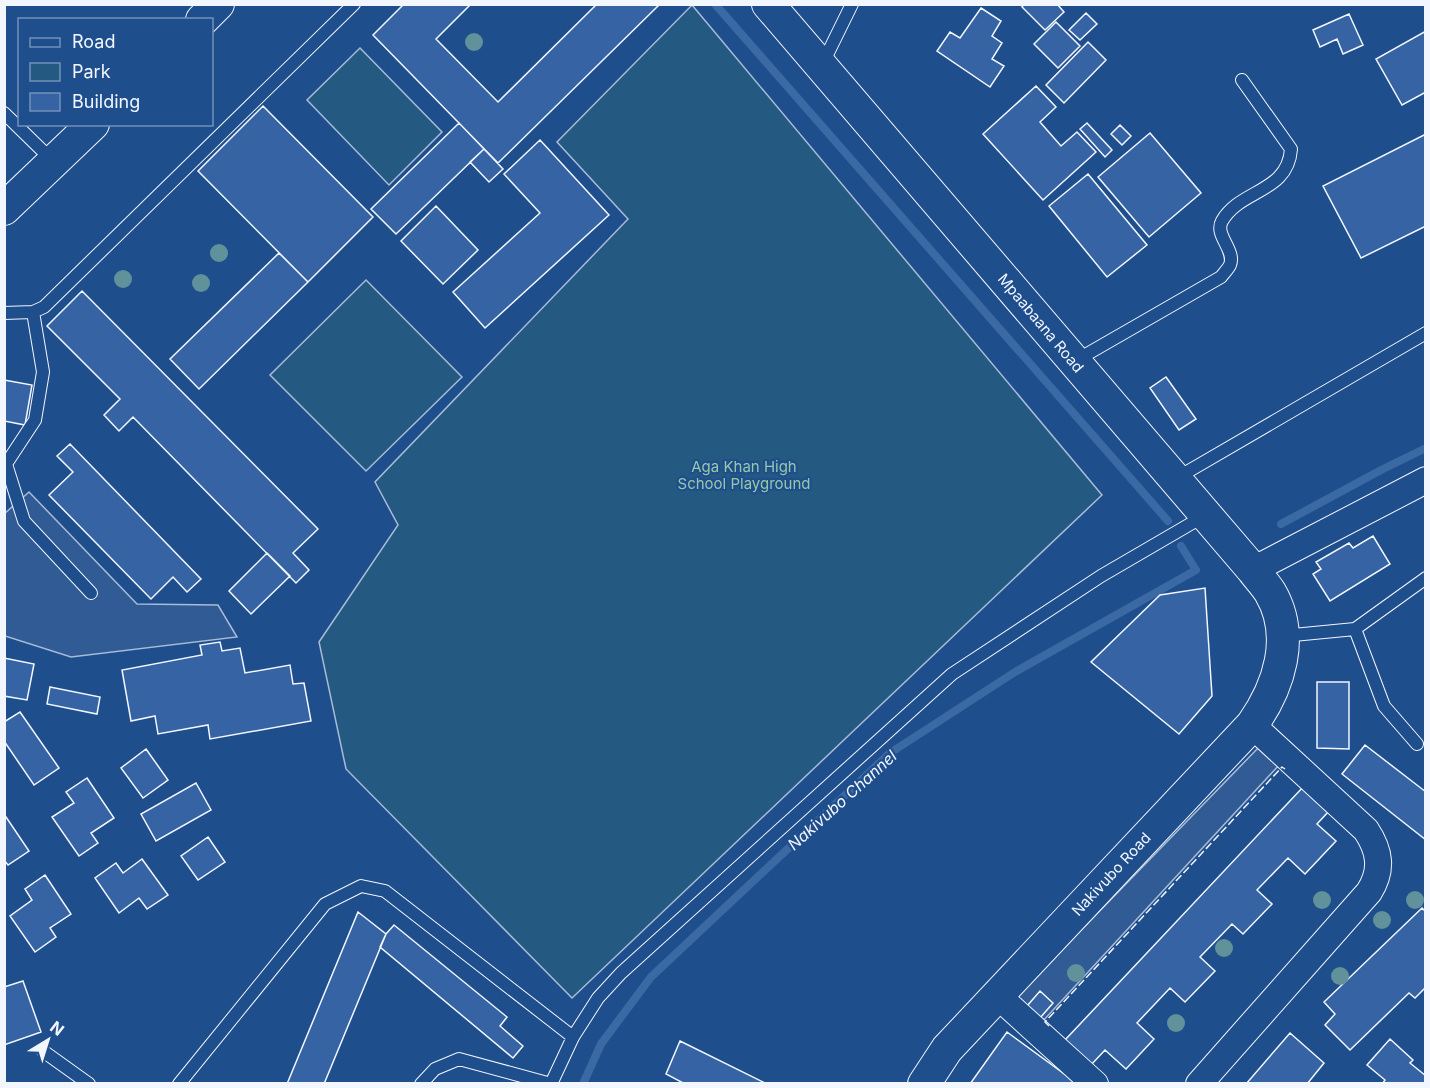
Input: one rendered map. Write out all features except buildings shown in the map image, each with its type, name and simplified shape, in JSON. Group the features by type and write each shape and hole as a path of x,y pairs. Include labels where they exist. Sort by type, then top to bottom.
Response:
{"street":[{"path":"204,18 218,4"},
{"name":"Mpaabaana Road","path":"768,4 1253,570 1270,593 1278,612 1283,646"},
{"path":"4,209 91,126"},
{"path":"1253,570 1425,480"},
{"name":"Nakivubo Road","path":"924,1083 947,1049 1252,725 1273,691 1283,646"},
{"path":"1199,1083 1369,892 1379,871 1376,847 1362,825 1252,725"},
{"path":"998,996 1095,1083"}],"lane":[{"path":"4,313 33,312 44,307 354,4"},
{"path":"821,66 852,4"},
{"path":"1074,361 1221,277 1230,264 1231,256 1221,233 1220,224 1227,212 1283,175 1290,159 1291,149 1242,80"},
{"path":"4,113 54,162"},
{"path":"33,312 43,372 35,420 6,464 24,521 91,593"},
{"path":"1175,480 1425,333"},
{"path":"421,1083 435,1069 459,1059 551,1083 573,1037 598,998 621,973 952,674 1092,582 1205,515"},
{"path":"1283,646 1355,629 1425,578"},
{"path":"1355,629 1384,706 1417,744"},
{"path":"179,1083 325,903 361,886 385,891 573,1037"},
{"path":"43,1050 89,1083"}],"green space":[{"name":"Aga Khan High School Playground","path":"692,5 1102,495 572,998 346,769 319,642 398,525 375,482 628,219 557,142"},
{"path":"360,48 442,132 389,185 307,100"},
{"path":"366,280 462,377 366,471 270,375"}],"shaded area":[{"path":"29,492 137,604 218,605 237,637 71,657 5,636 4,514"},
{"path":"1260,746 1280,764 1042,1022 1016,997"}],"waterway":[{"path":"715,4 1168,521"},
{"name":"Nakivubo Channel","path":"1281,524 1426,448"},
{"name":"Nakivubo Channel","path":"583,1084 601,1044 651,977 890,753 1015,672 1196,570 1181,546"}],"fence":[{"path":"1049,1026 1045,1022 1282,767 1285,769"}]}
